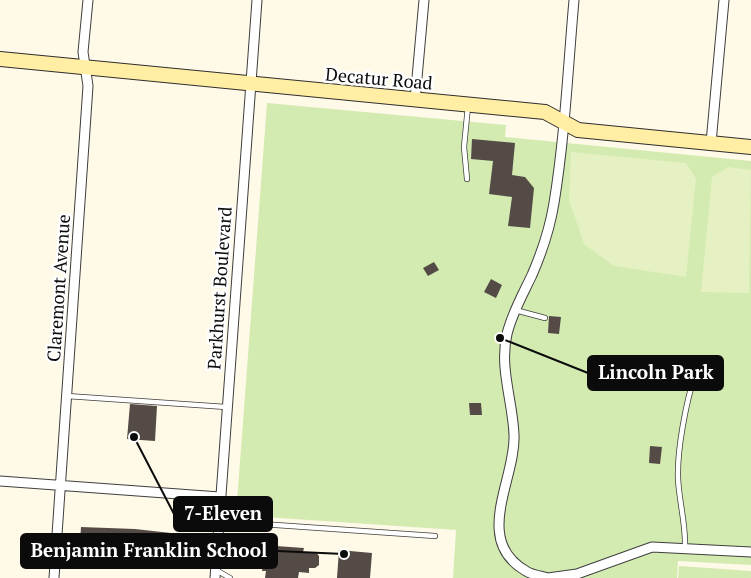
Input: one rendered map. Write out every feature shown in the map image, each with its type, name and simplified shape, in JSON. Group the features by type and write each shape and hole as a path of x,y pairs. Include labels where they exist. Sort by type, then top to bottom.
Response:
{"street":[{"name":"Claremont Avenue","path":"54,578 88,86 83,52 88,0"},
{"name":"Parkhurst Boulevard","path":"215,574 249,84 257,0"},
{"path":"415,100 424,0"},
{"path":"574,0 551,221 540,255 515,310 506,336 504,355 515,438 499,514 499,529 502,543 509,556 526,572 548,578 577,574 652,547 751,552"},
{"path":"711,143 724,0"},
{"name":"Decatur Road","path":"0,59 545,112 578,130 751,147"},
{"path":"0,481 220,497"}],"lane":[{"path":"468,104 464,147 468,179"},
{"path":"515,310 545,318"},
{"path":"684,548 685,532 678,477 689,392 695,375"},
{"path":"67,396 226,407"},
{"path":"218,521 434,536"},
{"path":"215,574 230,578"}],"green space":[{"path":"267,103 506,125 505,137 751,161 751,565 678,561 677,578 453,578 456,530 236,515"},
{"path":"571,152 686,163 696,179 686,277 614,266 584,244 569,200"},
{"path":"728,167 751,170 749,293 701,292 712,177"},
{"path":"679,566 751,571 751,578 678,578"}],"building":[{"path":"472,139 515,143 512,175 525,177 534,188 530,228 508,226 512,197 489,194 493,161 471,159"},
{"path":"434,262 439,270 428,276 423,268"},
{"path":"491,279 502,285 496,298 484,292"},
{"path":"549,316 561,317 559,334 548,333"},
{"path":"469,403 481,403 482,415 470,415"},
{"path":"130,404 157,406 155,441 127,439"},
{"path":"650,446 662,447 660,464 649,463"},
{"path":"81,527 135,529 189,535 188,550 161,548 161,546 80,542"},
{"path":"276,546 304,548 303,552 316,552 319,556 319,565 315,568 309,568 309,573 299,572 298,578 265,578 266,571 262,571 263,565 259,561 259,552 263,549 276,550"},
{"path":"339,550 372,553 370,578 337,578"}],"place":[{"name":"Lincoln Park","path":"500,338"},
{"name":"7-Eleven","path":"134,437"},
{"name":"Benjamin Franklin School","path":"344,554"}]}
